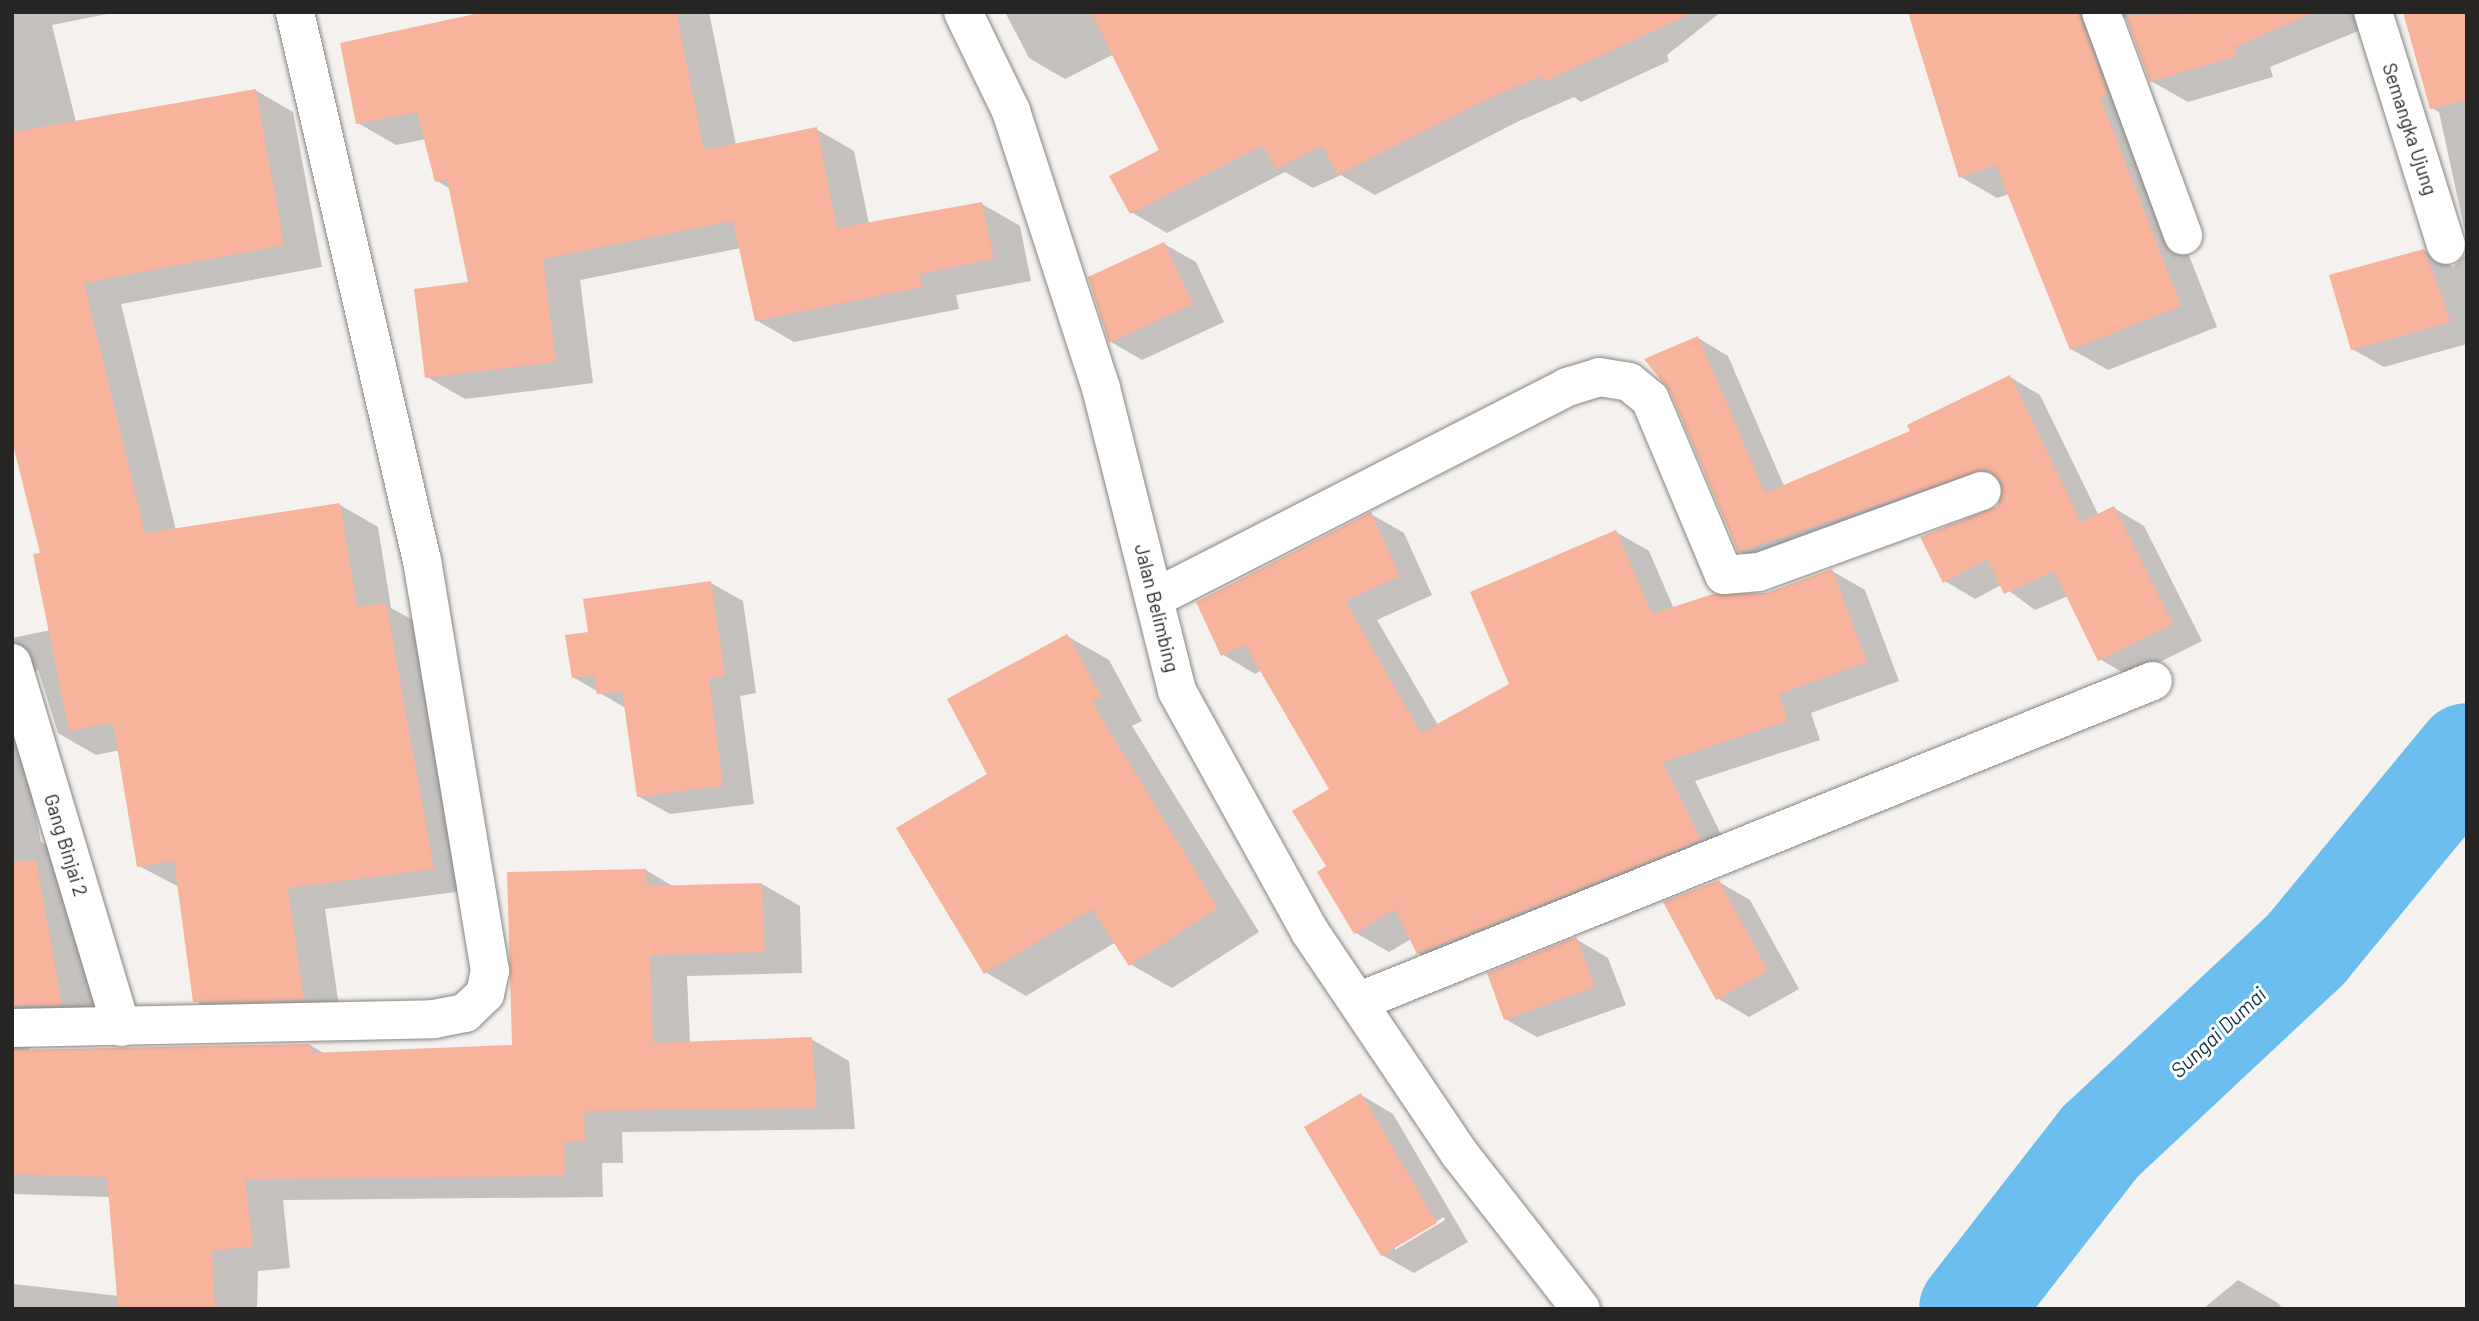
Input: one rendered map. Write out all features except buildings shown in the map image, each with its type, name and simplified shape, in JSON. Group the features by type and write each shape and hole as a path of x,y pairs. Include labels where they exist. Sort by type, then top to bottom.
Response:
{"street":[{"path":"12,1028 434,1019 464,1013 485,994 490,971 422,561 295,12"},
{"name":"Jalan Belimbing","path":"963,12 1012,111 1101,388 1177,691 1310,932 1360,1001 1459,1153 1581,1309"},
{"path":"2101,12 2183,235"},
{"name":"Semangka Ujung","path":"2373,12 2446,245"},
{"path":"1155,598 1567,387 1600,377 1629,382 1650,399 1724,575 1759,572 1982,491"},
{"name":"Gang Binjai 2","path":"12,663 121,1027"},
{"path":"1360,1001 2153,681"}],"waterway":[{"name":"Sungai Dumai","path":"1970,1309 2100,1142 2307,948 2467,754"}]}
